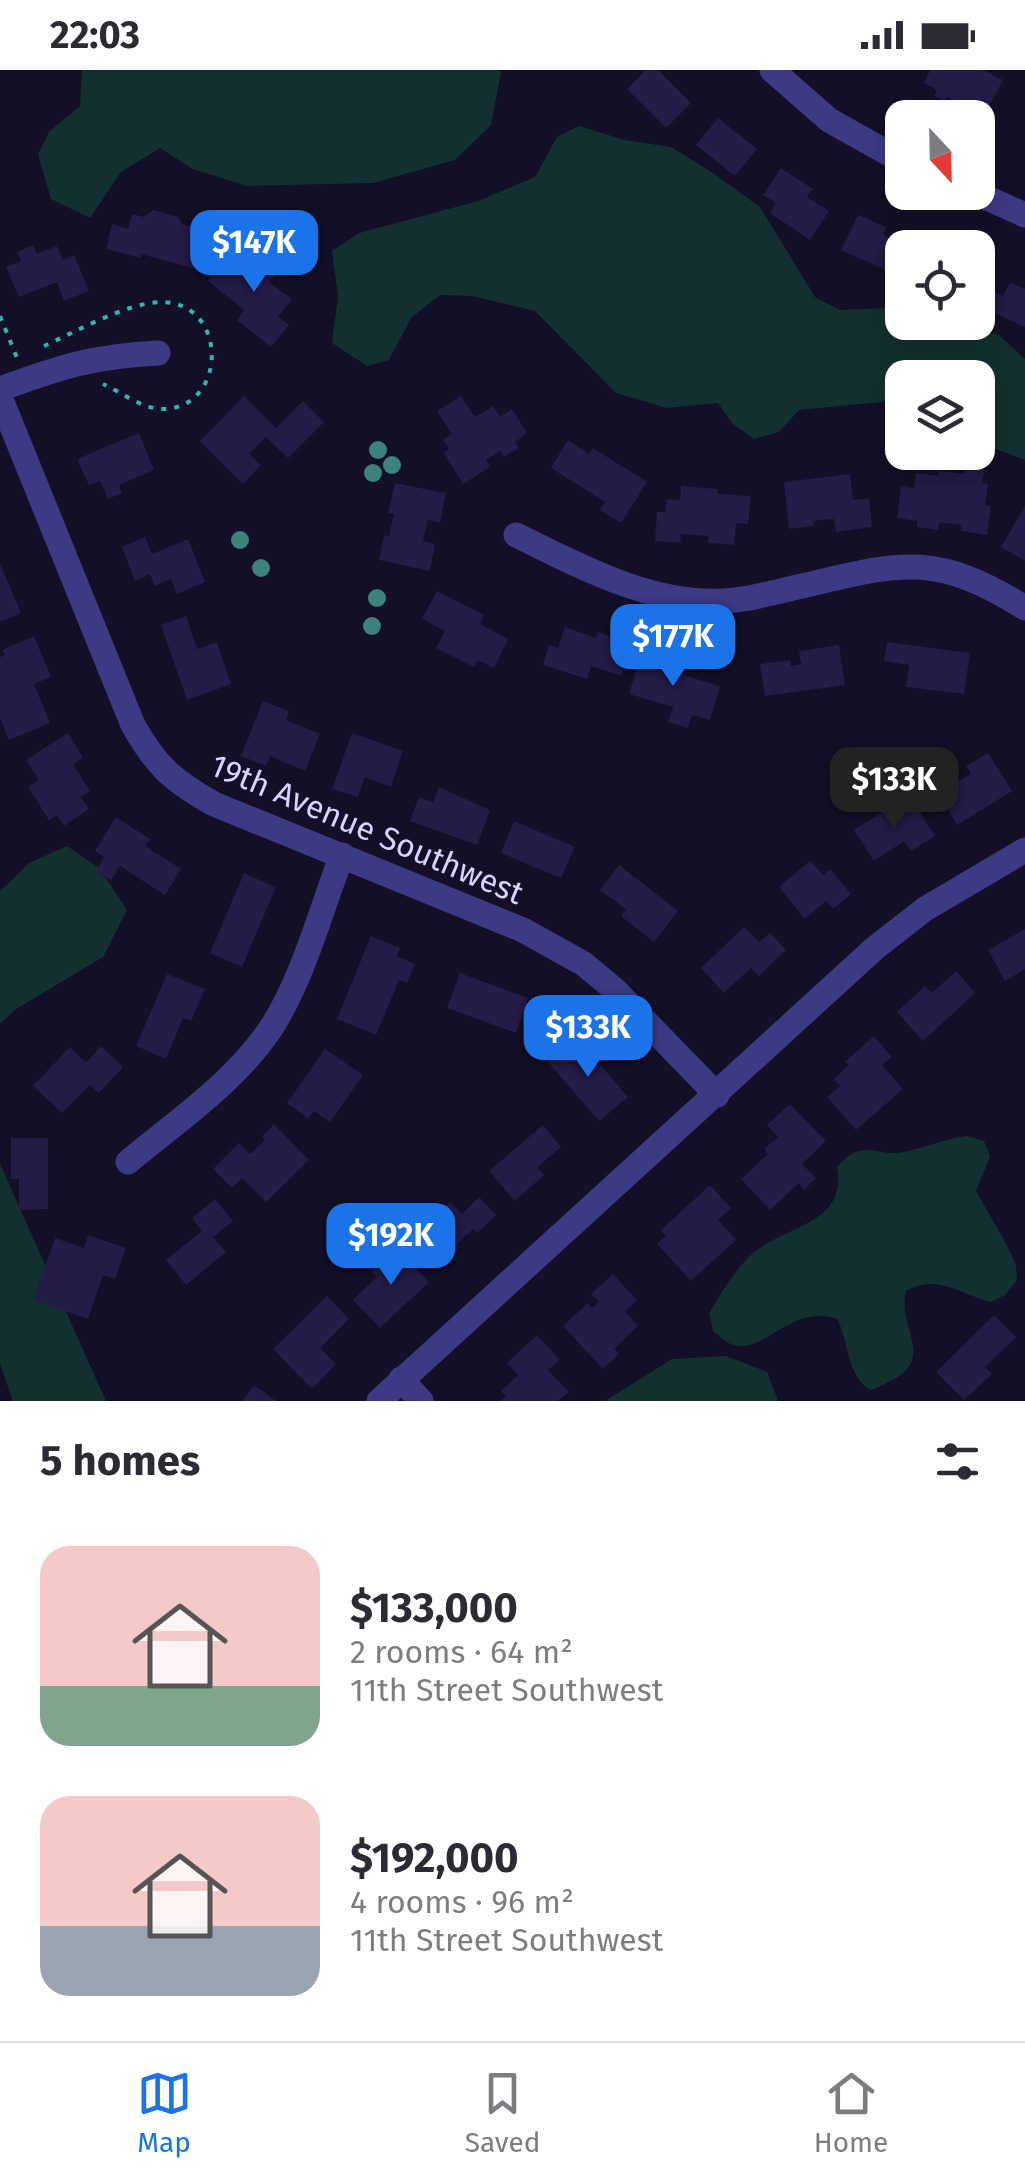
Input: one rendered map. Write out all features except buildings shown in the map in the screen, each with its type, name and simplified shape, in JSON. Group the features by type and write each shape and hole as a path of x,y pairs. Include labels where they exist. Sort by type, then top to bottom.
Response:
{"street":[{"path":"772,70 829,120 885,151"},
{"path":"995,202 1025,216"},
{"path":"0,389 70,363 110,355 158,353"},
{"name":"19th Avenue Southwest","path":"0,397 119,694 143,743 178,784 214,804 564,951 615,990 717,1095"},
{"path":"516,535 606,578 696,600 742,598 914,564 960,573 1025,608"},
{"path":"379,1401 887,938 924,909 1025,850"},
{"path":"128,1162 235,1070 260,1043 284,1003 342,855"},
{"path":"401,1380 421,1401"}],"path":[{"path":"0,316 16,357"}],"green space":[{"path":"82,70 501,72 491,125 455,160 373,183 247,186 193,169 160,148 121,172 90,218 51,199 38,154 50,131 80,106"},
{"path":"579,126 625,140 671,147 710,171 760,207 815,297 840,310 885,308 885,340 995,340 995,334 999,335 1025,359 1025,460 995,449 995,360 885,360 885,402 799,410 779,432 754,439 733,424 718,403 667,408 616,393 535,311 472,296 440,295 411,318 389,360 367,366 332,343 338,296 332,251 359,233 478,201 535,177 557,137"},
{"path":"67,846 99,868 127,910 103,957 16,1009 0,1024 0,891 29,863"},
{"path":"967,1136 984,1141 990,1157 976,1191 1016,1265 1017,1280 1005,1295 991,1302 938,1284 906,1291 913,1358 893,1380 870,1390 852,1367 837,1319 807,1318 745,1346 730,1344 713,1331 709,1313 733,1275 765,1245 823,1212 833,1201 838,1186 837,1167 846,1158 863,1150 904,1152"},
{"path":"0,1164 106,1401 13,1401 0,1364"},
{"path":"726,1356 767,1372 778,1401 605,1401 672,1359"}]}
